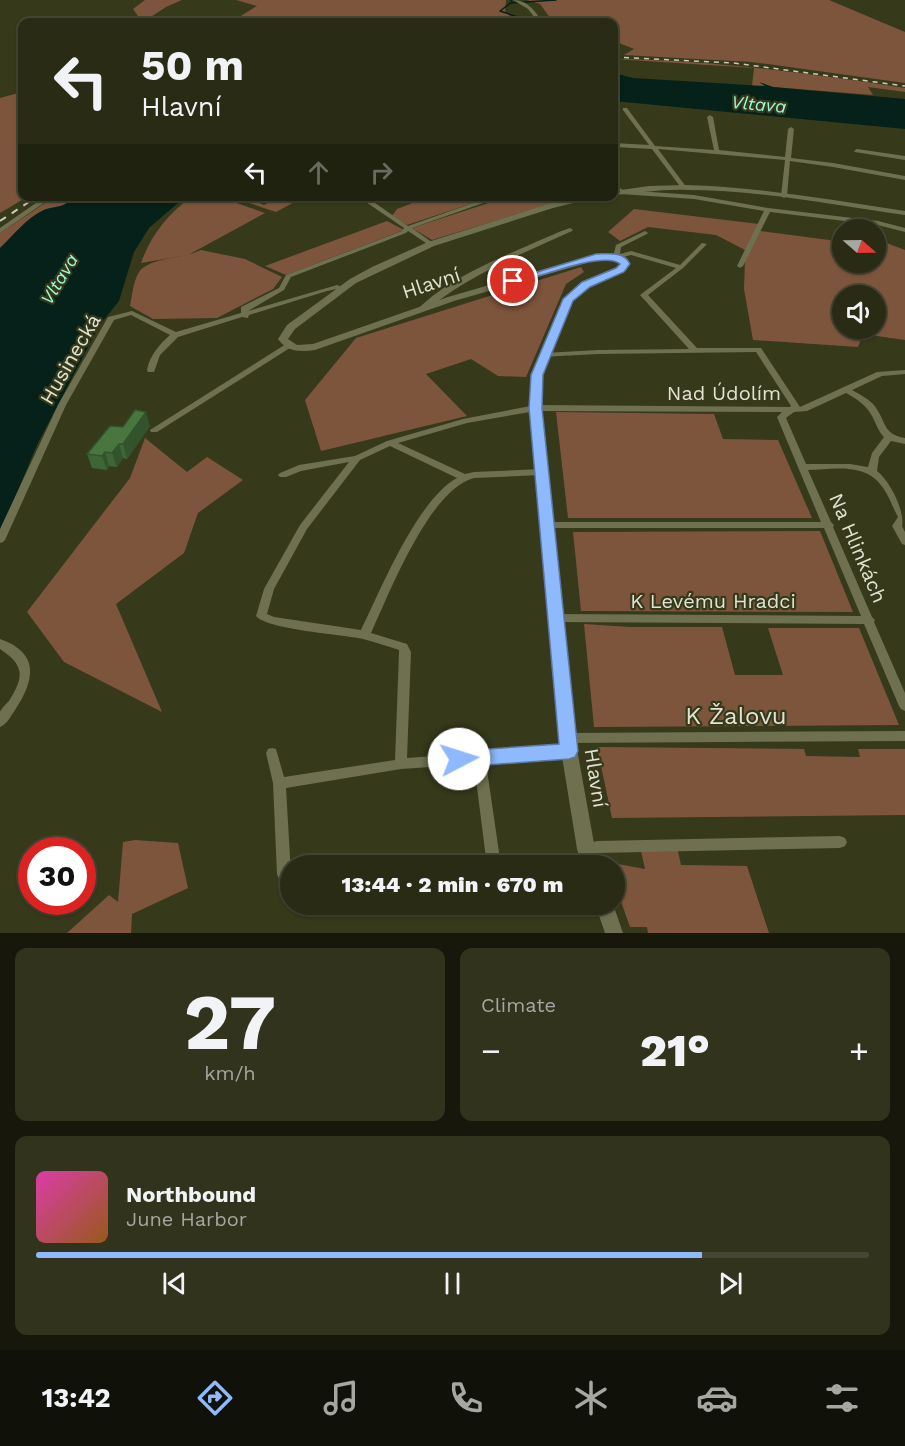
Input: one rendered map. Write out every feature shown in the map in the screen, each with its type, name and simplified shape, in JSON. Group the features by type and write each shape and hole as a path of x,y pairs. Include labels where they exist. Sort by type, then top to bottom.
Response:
{"street":[{"path":"520,2 530,8 537,18"},
{"path":"625,109 684,188"},
{"path":"710,117 717,153"},
{"path":"784,196 791,129"},
{"path":"618,145 787,159 854,167 905,178"},
{"path":"857,151 905,158"},
{"path":"618,193 684,188 784,196 905,213"},
{"path":"618,193 694,196 768,210 878,223 905,230"},
{"path":"0,231 44,201"},
{"path":"368,201 431,244"},
{"path":"245,316 244,309 282,289 288,276 404,232 407,228 485,201"},
{"name":"Hlavní","path":"574,201 551,206 431,244 375,268 342,289 289,329 283,339 289,346 302,349 319,346 423,309 596,257 616,257 623,261 624,268 586,285 568,299 537,375 536,408 568,745 589,855"},
{"path":"740,266 768,210"},
{"path":"423,309 441,293 479,271 570,230"},
{"path":"645,232 618,246 616,257 631,252 681,267"},
{"path":"695,351 644,296 681,267 704,244"},
{"path":"151,370 153,359 164,344 175,335 245,316 325,290 337,287 342,289"},
{"name":"Husinecká","path":"0,540 62,405 111,319 127,312 138,314 175,335"},
{"path":"154,430 289,346"},
{"path":"544,355 758,350 796,407 792,410"},
{"name":"Nad Údolím","path":"357,458 390,443 466,422 536,408 804,409 888,372 905,372"},
{"path":"846,390 871,407 882,431 888,438 905,441"},
{"name":"Na Hlinkách","path":"792,410 781,417 905,706"},
{"path":"888,438 875,455 872,462 873,471 884,483 903,517 897,526 905,542"},
{"path":"390,443 463,477"},
{"path":"283,475 299,468 357,458"},
{"path":"357,458 303,527 269,589 261,616 273,621 364,635 403,647 405,652 401,764"},
{"path":"803,467 873,471"},
{"path":"364,635 424,520 447,489 463,477 490,473 542,472"},
{"path":"548,525 829,525"},
{"name":"K Levému Hradci","path":"556,618 870,620"},
{"path":"0,643 22,661 25,668 20,692 0,722"},
{"name":"K Žalovu","path":"279,783 401,764 479,757 568,745 905,736"},
{"path":"272,753 279,783 283,855"},
{"path":"479,757 492,855"},
{"path":"591,855 597,847 840,842"},
{"path":"608,915 614,933"}],"shaded area":[{"path":"145,0 182,0 149,18 138,18 133,9"},
{"path":"236,0 506,0 505,11 512,18 238,18 257,6"},
{"path":"527,0 829,0 905,32 905,83 752,62 624,55 634,49 618,43 618,18 550,18 540,4"},
{"path":"618,59 760,68 905,88 905,92 868,87 873,95 773,87 761,84 767,86 752,86 754,68"},
{"path":"18,93 18,201 20,201 0,213 0,98"},
{"path":"48,201 70,201 32,217 0,248 0,233"},
{"path":"186,201 230,201 265,213 188,255 141,263 150,243 174,211"},
{"path":"243,201 254,201 264,205 272,201 297,201 276,212"},
{"path":"418,201 479,201 407,225 392,216 397,209"},
{"path":"495,201 563,201 432,240 412,228"},
{"path":"634,209 759,224 747,251 716,235 648,227 620,241 608,232"},
{"path":"387,221 404,230 286,275 265,266"},
{"path":"760,231 832,240 832,273 886,273 886,243 905,250 905,340 886,337 886,285 832,285 832,339 861,339 858,347 753,340 744,289 745,260"},
{"path":"201,250 245,259 282,277 273,289 217,318 153,319 130,306 135,281 142,268 157,261"},
{"path":"581,267 584,272 566,284 526,377 498,376 471,359 426,374 467,416 321,451 305,400 356,338"},
{"path":"556,412 714,414 723,439 778,440 812,518 568,518"},
{"path":"145,438 187,472 207,457 243,480 198,513 184,553 116,604 162,712 64,662 27,612 130,478"},
{"path":"820,531 853,612 581,611 573,532"},
{"path":"584,624 630,627 722,627 735,675 783,675 768,628 859,628 899,725 594,727"},
{"path":"597,747 804,749 806,756 860,757 858,749 905,749 905,815 612,818"},
{"path":"135,840 178,843 188,888 132,914 131,933 67,933 87,915 96,915 96,907 109,895 118,902 123,842"},
{"path":"641,851 678,851 681,865 747,866 769,933 648,933 647,927 630,927 625,913 625,865 645,869"}],"water":[{"name":"Vltava","path":"618,74 633,78 765,86 759,82 773,87 905,99 905,129 618,101"},
{"name":"Vltava","path":"70,201 180,201 149,228 134,252 119,301 99,326 37,445 0,533 0,248 32,217 44,210"}],"building":[{"path":"135,410 146,412 123,444 119,444 112,453 105,452 102,456 87,454 110,426 123,427"}],"waterway":[{"path":"511,3 556,0"},
{"path":"511,3 500,11 521,18"}],"railway":[{"path":"618,57 734,63 905,86"},
{"path":"0,221 30,201"}],"route":[{"path":"459,759 569,751 536,408 537,375 568,299 586,285 624,268 625,264 616,257 596,257 513,281"}]}
